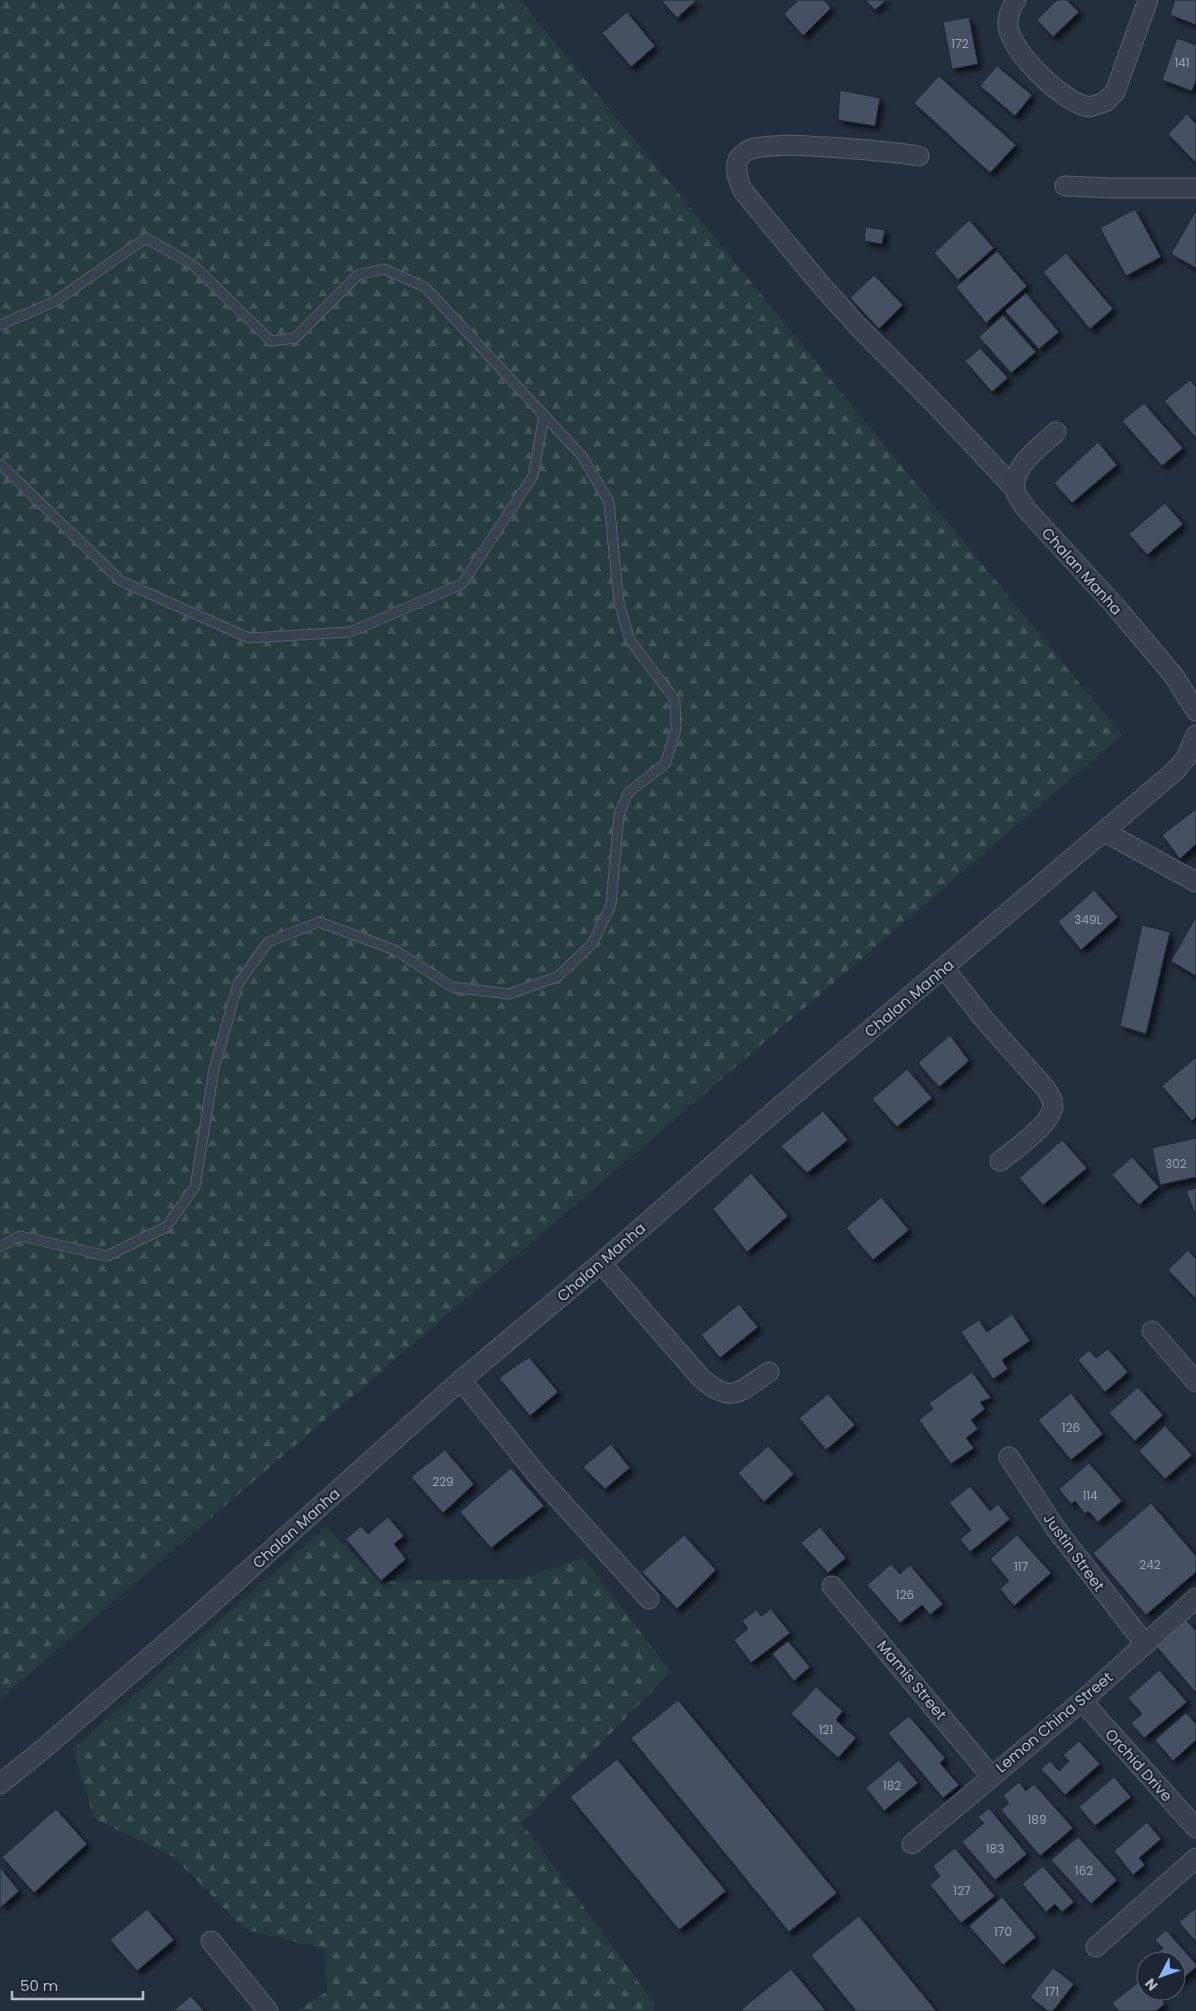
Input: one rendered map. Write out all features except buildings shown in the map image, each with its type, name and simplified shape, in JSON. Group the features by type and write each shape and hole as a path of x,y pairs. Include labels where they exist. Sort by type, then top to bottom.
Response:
{"street":[{"path":"1016,0 1011,7 1008,20 1010,35 1019,50 1053,85 1080,105 1088,107 1105,102 1115,92 1148,0"},
{"name":"Chalan Manha","path":"919,156 887,151 800,146 774,146 749,149 739,158 737,168 738,180 744,191 821,285 1016,489 1026,509 1115,606 1174,676 1196,710"},
{"path":"1065,186 1196,188"},
{"path":"1016,489 1018,472 1026,461 1056,432"},
{"name":"Chalan Manha","path":"0,1784 193,1620 461,1380 601,1263 776,1109 1175,771 1186,758 1196,735"},
{"path":"1105,832 1196,882"},
{"path":"944,968 983,1018 1052,1098 1051,1112 1043,1124 1000,1161"},
{"path":"601,1263 701,1378 712,1388 724,1394 734,1393 743,1390 768,1372"},
{"path":"1152,1331 1196,1382"},
{"path":"461,1380 538,1476 649,1599"},
{"name":"Justin Street","path":"1009,1457 1056,1529 1144,1644"},
{"name":"Mamis Street","path":"832,1586 991,1776"},
{"name":"Lemon China Street","path":"912,1844 1082,1701 1196,1598"},
{"name":"Orchid Drive","path":"1082,1701 1196,1828"},
{"path":"1096,1947 1196,1858"},
{"path":"211,1941 268,2011"}],"lane":[{"path":"0,325 54,302 146,238 193,265 271,341 295,338 358,275 384,269 425,287 582,456 609,502 619,603 630,640 675,700 676,729 665,764 628,793 619,815 611,905 592,944 557,977 508,994 452,987 395,950 319,922 268,942 238,984 214,1069 195,1187 166,1227 107,1256 20,1236 0,1246"},
{"path":"0,464 121,581 249,638 350,632 462,584 533,476 544,415"}],"green space":[{"path":"0,0 520,0 1122,735 0,1699"},
{"path":"326,1527 381,1581 520,1579 583,1558 671,1672 522,1823 654,2003 654,2011 296,2011 328,1991 324,1949 244,1929 174,1857 94,1819 73,1749"}]}
